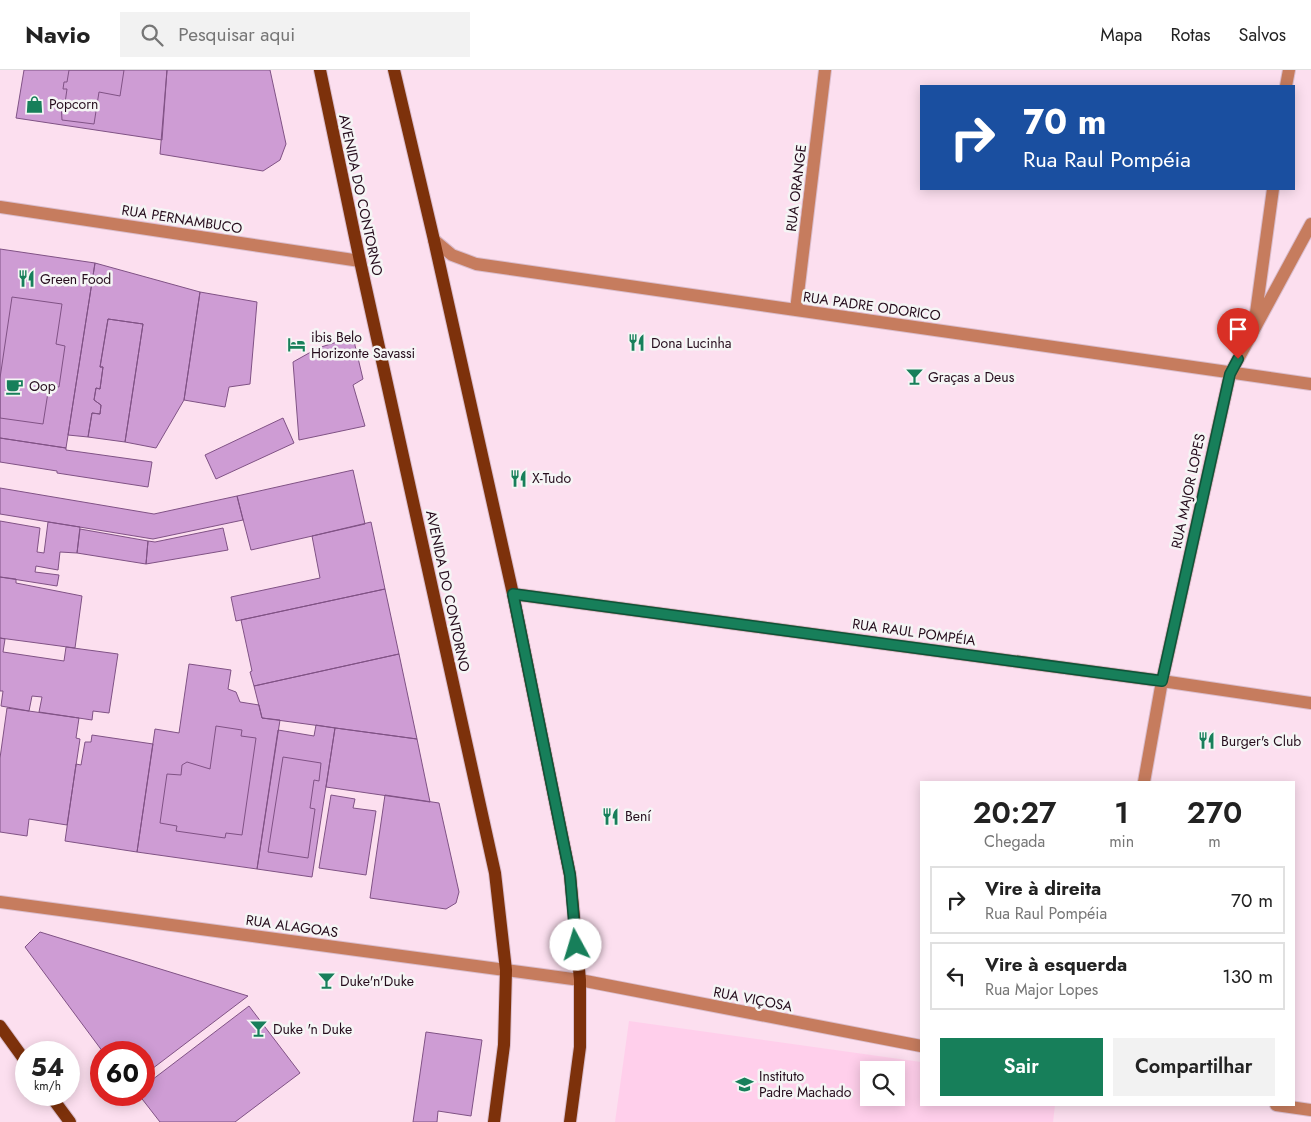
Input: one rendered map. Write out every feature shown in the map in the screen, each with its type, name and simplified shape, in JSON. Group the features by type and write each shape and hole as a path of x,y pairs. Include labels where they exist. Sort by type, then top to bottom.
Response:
{"main road":[{"name":"AVENIDA DO CONTORNO","path":"320,70 360,261 495,873 506,970 504,1045 494,1122"},
{"path":"394,70 513,594 570,875 580,980 580,1047 570,1122"},
{"path":"0,1026 15,1047"},
{"path":"58,1106 70,1122"}],"street":[{"name":"RUA ORANGE","path":"796,310 825,70"},
{"path":"1286,85 1289,70"},
{"path":"1254,328 1273,190"},
{"name":"RUA PERNAMBUCO","path":"0,207 360,261"},
{"name":"RUA MAJOR LOPES","path":"1144,781 1162,681 1230,374 1311,224"},
{"name":"RUA PADRE ODORICO","path":"434,240 452,255 476,264 1230,374 1311,384"},
{"name":"RUA RAUL POMPÉIA","path":"513,594 1162,681 1311,703"},
{"name":"RUA ALAGOAS","path":"0,902 580,980"},
{"name":"RUA VIÇOSA","path":"580,980 920,1046"},
{"path":"1283,1106 1311,1110"}],"shaded area":[{"name":"Instituto Padre Machado","path":"629,1021 920,1062 920,1106 1055,1106 1053,1122 615,1122"}],"building":[{"path":"24,70 167,70 162,140 16,118"},
{"path":"69,70 124,70 120,96 99,92 94,124 62,120 61,103 65,103 67,89 63,89 64,82 67,82"},
{"path":"167,70 270,70 286,144 280,160 263,171 160,154"},
{"path":"0,249 95,263 66,448 0,438"},
{"path":"95,263 200,292 184,400 156,448 125,442 143,324 108,319 100,367 103,367 100,389 96,388 94,400 101,405 100,414 92,413 88,437 68,435"},
{"path":"200,292 257,302 250,384 229,387 225,407 184,400"},
{"path":"12,297 62,304 56,344 65,346 59,387 49,386 43,424 0,418 0,378"},
{"path":"108,319 143,324 125,442 88,437 92,413 100,414 101,405 94,400 96,388 100,389 103,367 100,367"},
{"path":"353,337 363,379 353,385 365,426 299,440 293,362 318,348"},
{"path":"283,418 294,443 216,479 205,455"},
{"path":"0,438 66,448 66,450 152,462 148,487 0,462"},
{"path":"353,470 365,524 251,550 237,496"},
{"path":"0,488 154,514 237,496 243,520 153,539 0,514"},
{"path":"0,521 40,528 37,552 44,553 48,522 80,527 77,553 60,552 58,570 36,566 35,572 59,575 57,586 0,577"},
{"path":"371,522 385,589 236,621 231,597 320,578 312,536"},
{"path":"223,528 228,550 146,564 148,541 155,542"},
{"path":"80,529 148,541 146,564 77,553"},
{"path":"0,577 16,579 16,583 82,596 75,648 0,638"},
{"path":"385,589 399,654 254,686 241,620"},
{"path":"0,638 5,639 3,652 64,661 66,647 118,654 109,713 93,711 92,720 39,712 42,697 32,696 29,711 1,706 3,691 0,691"},
{"path":"399,654 417,739 262,718 254,686"},
{"path":"189,664 231,670 228,689 236,692 240,702 259,705 262,718 280,720 257,869 137,852 155,729 179,733"},
{"path":"7,708 79,718 76,738 80,739 67,825 29,819 27,836 0,832 0,758"},
{"path":"316,725 335,728 312,877 257,869 278,730 314,736"},
{"path":"216,726 242,730 241,736 256,738 242,835 226,833 225,838 176,831 177,826 160,823 167,774 181,775 182,765 187,762 210,769"},
{"path":"335,728 417,739 430,802 326,787"},
{"path":"92,735 153,744 137,852 65,841 76,764 81,765 85,742 91,742"},
{"path":"283,757 321,763 319,781 314,780 310,808 315,809 308,858 268,852"},
{"path":"331,795 355,799 353,808 376,811 366,875 319,868"},
{"path":"385,795 439,803 459,892 456,903 446,909 370,898"},
{"path":"40,932 248,996 155,1067 155,1041 95,1041 25,947"},
{"path":"249,1006 300,1073 235,1122 160,1122 148,1106 155,1106 155,1078"},
{"path":"426,1032 482,1040 471,1116 438,1111 437,1122 413,1122"}],"place":[{"name":"Popcorn","path":"35,104"},
{"name":"Green Food","path":"26,279"},
{"name":"Dona Lucinha","path":"637,343"},
{"name":"ibis Belo Horizonte Savassi","path":"297,345"},
{"name":"Graças a Deus","path":"914,377"},
{"name":"Oop","path":"15,386"},
{"name":"X-Tudo","path":"518,478"},
{"name":"Burger's Club","path":"1207,741"},
{"name":"Bení","path":"611,816"},
{"name":"Duke'n'Duke","path":"326,981"},
{"name":"Duke 'n Duke","path":"259,1029"},
{"name":"Instituto Padre Machado","path":"745,1084"}],"route":[{"path":"576,945 570,875 513,594 1162,681 1230,374 1238,359"}]}
